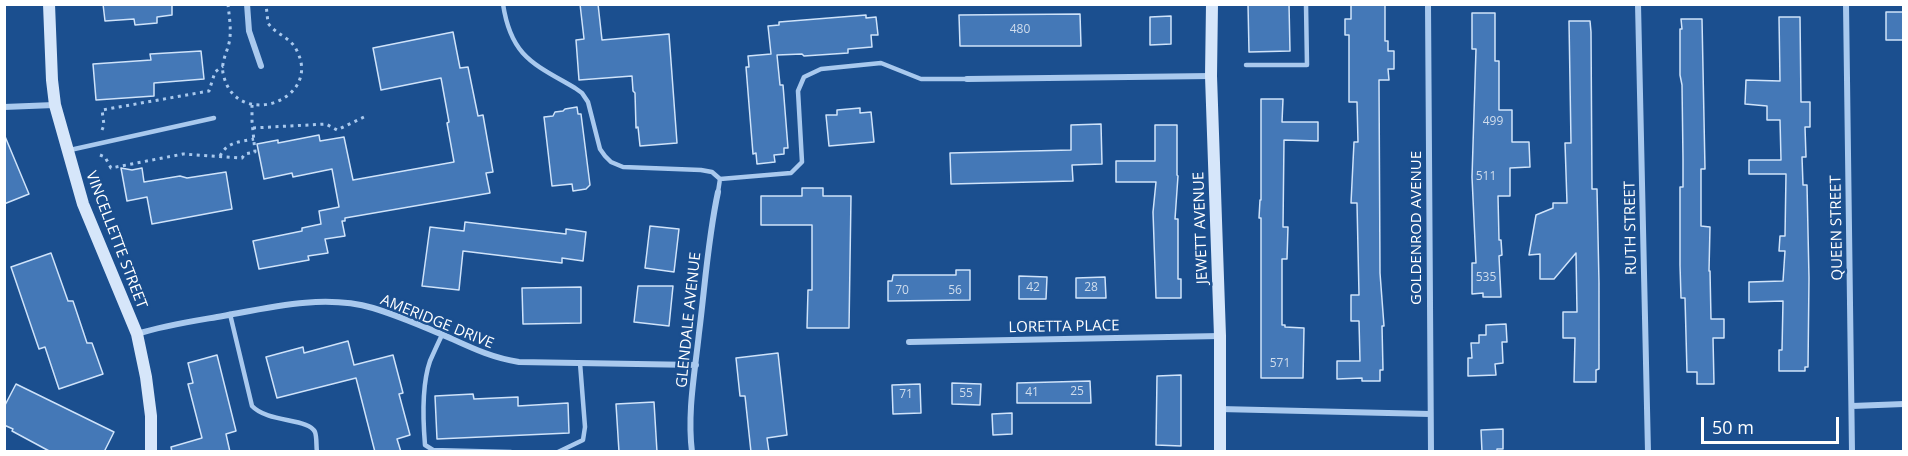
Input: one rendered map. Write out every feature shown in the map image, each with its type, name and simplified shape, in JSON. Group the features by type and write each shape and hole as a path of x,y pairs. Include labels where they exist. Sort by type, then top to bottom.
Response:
{"street":[{"name":"VINCELLETTE STREET","path":"49,4 55,105 83,204 137,334 151,416 152,452"},
{"path":"247,4 249,31 261,66"},
{"name":"JEWETT AVENUE","path":"1212,4 1211,76 1220,336 1220,452"},
{"name":"GOLDENROD AVENUE","path":"1428,4 1431,452"},
{"name":"RUTH STREET","path":"1638,4 1648,452"},
{"name":"QUEEN STREET","path":"1846,4 1852,452"},
{"path":"968,79 1211,76"},
{"path":"4,107 55,105"},
{"name":"GLENDALE AVENUE","path":"692,452 689,431 708,257 718,192"},
{"name":"AMERIDGE DRIVE","path":"137,334 160,326 282,305 350,303 406,320 498,359 519,362 696,365"},
{"name":"LORETTA PLACE","path":"909,342 1220,336"},
{"path":"1852,406 1904,404"},
{"path":"1220,409 1430,414"}],"lane":[{"path":"503,4 512,38 528,60 582,93 591,111 600,149 611,162 623,167 701,170 712,172 720,179 791,172 802,162 798,91 804,77 821,69 881,63 921,79 968,79"},
{"path":"1246,65 1307,65 1306,4"},
{"path":"68,151 214,118"},
{"path":"718,192 720,179"},
{"path":"230,314 252,406 266,416 305,423 312,428 315,433 316,452"},
{"path":"442,335 430,362 427,376 423,426 425,445 433,450 511,452"},
{"path":"558,452 583,440 585,427 580,363"}],"path":[{"path":"97,133 103,129 104,125 102,110 209,90 215,72 223,66"},
{"path":"95,155 105,157 111,168 183,154 239,159 245,154 255,152 252,105"},
{"path":"252,128 326,124 338,130 366,116"},
{"path":"220,157 233,143 254,139"}],"building":[{"path":"103,4 172,4 172,15 157,17 157,23 135,25 134,19 105,21"},
{"path":"580,4 598,4 602,40 669,34 677,143 640,146 638,127 636,128 632,76 579,80 576,40 584,39"},
{"path":"1248,4 1289,4 1290,51 1249,52"},
{"path":"1351,4 1385,4 1385,41 1388,41 1388,51 1394,51 1394,69 1388,69 1389,80 1379,80 1380,273 1384,326 1382,326 1383,370 1380,370 1380,381 1362,381 1362,378 1337,379 1337,361 1360,361 1359,321 1351,321 1351,295 1359,295 1357,203 1351,203 1354,142 1358,142 1357,102 1349,102 1349,35 1345,35 1345,19 1351,19"},
{"path":"1886,12 1904,12 1904,40 1886,40"},
{"path":"1472,13 1495,13 1495,61 1499,61 1499,110 1512,110 1512,142 1529,142 1530,167 1510,168 1510,196 1498,196 1499,240 1501,240 1502,255 1499,256 1501,297 1483,297 1483,293 1472,294 1472,263 1476,263 1472,177 1476,49 1472,49"},
{"path":"1080,14 1081,46 960,46 959,15"},
{"path":"866,15 866,18 876,17 878,35 871,35 872,47 848,49 848,53 777,55 780,85 783,85 788,148 784,148 784,154 774,155 775,162 757,164 756,153 753,154 746,67 749,67 748,56 771,54 768,26 779,25 779,22"},
{"path":"1171,16 1171,44 1150,45 1150,17"},
{"path":"1779,17 1800,17 1801,102 1810,102 1810,127 1805,127 1806,157 1802,157 1803,185 1807,185 1809,278 1808,367 1805,367 1805,371 1779,371 1783,301 1749,302 1749,282 1783,281 1785,251 1779,251 1780,236 1785,236 1786,174 1749,174 1749,160 1781,160 1780,120 1767,120 1767,106 1745,104 1746,80 1780,81"},
{"path":"1681,19 1702,19 1705,169 1701,169 1701,226 1710,227 1711,319 1724,319 1724,338 1713,338 1714,384 1697,384 1697,372 1687,372 1685,298 1681,298 1680,265 1680,187 1683,187"},
{"path":"1569,21 1590,21 1591,32 1592,189 1597,189 1599,283 1599,369 1596,370 1596,382 1574,382 1575,338 1563,338 1563,312 1577,312 1576,253 1554,279 1540,279 1540,254 1529,255 1536,215 1553,208 1553,203 1567,203 1565,143 1571,143"},
{"path":"453,32 460,68 468,67 478,116 483,115 493,172 486,173 490,193 345,218 345,221 342,221 345,236 325,239 328,253 308,256 309,260 259,269 253,241 302,231 302,228 321,224 319,211 339,207 332,169 293,177 292,173 264,179 257,144 278,140 278,143 319,135 320,141 344,137 353,180 454,162 441,78 381,90 373,48"},
{"path":"201,51 204,79 154,83 154,96 96,100 93,64 151,60 150,54"},
{"path":"1261,99 1283,99 1282,122 1318,122 1318,141 1284,140 1283,227 1288,227 1287,259 1282,259 1282,325 1304,328 1303,378 1261,378 1261,218 1259,218"},
{"path":"577,107 578,114 581,114 590,185 586,189 573,191 572,184 552,186 544,117"},
{"path":"860,108 860,113 871,112 874,142 829,146 826,115 837,115 837,110"},
{"path":"1101,124 1102,164 1072,165 1073,181 951,184 950,153 1071,150 1071,125"},
{"path":"1155,125 1177,125 1178,176 1175,219 1178,219 1178,279 1181,279 1181,298 1156,298 1153,212 1156,182 1116,182 1116,161 1155,161"},
{"path":"4,134 29,194 4,204"},
{"path":"121,168 132,170 142,168 144,182 226,172 232,209 152,224 147,197 127,201"},
{"path":"802,188 823,188 823,196 851,196 849,328 807,328 808,290 812,290 812,225 761,225 761,196 802,196"},
{"path":"465,222 566,234 566,229 586,232 583,261 562,258 562,263 463,251 459,290 422,286 430,227 464,231"},
{"path":"650,226 679,229 674,272 645,268"},
{"path":"51,253 68,301 73,301 87,343 92,343 103,374 59,389 45,347 39,349 11,267"},
{"path":"956,270 970,270 970,300 888,301 888,281 892,281 893,275 956,275"},
{"path":"1019,276 1047,277 1046,299 1019,299"},
{"path":"1105,277 1106,298 1076,298 1076,278"},
{"path":"638,286 673,286 669,326 634,322"},
{"path":"581,287 581,323 523,324 522,288"},
{"path":"1506,324 1507,342 1502,342 1503,363 1495,364 1496,375 1468,376 1468,358 1472,358 1471,343 1479,343 1479,335 1486,335 1486,325"},
{"path":"348,341 354,365 393,355 403,393 399,394 410,435 397,439 401,452 375,452 356,378 277,398 266,357 303,347 304,353"},
{"path":"778,353 787,435 767,438 769,452 751,452 745,396 740,396 736,358"},
{"path":"217,355 236,431 226,434 230,452 172,452 171,447 202,438 188,384 193,383 188,363"},
{"path":"1181,375 1181,446 1156,445 1157,376"},
{"path":"1090,381 1091,403 1017,403 1017,383"},
{"path":"952,383 981,384 980,405 952,404"},
{"path":"16,384 114,432 104,452 51,452 4,425 4,407"},
{"path":"920,384 921,413 893,414 892,385"},
{"path":"473,394 474,399 518,397 518,406 568,403 569,433 437,439 435,396"},
{"path":"654,402 657,452 619,452 616,404"},
{"path":"1012,413 1012,434 993,435 992,414"},
{"path":"1503,429 1503,449 1497,449 1497,452 1482,452 1481,430"}]}
